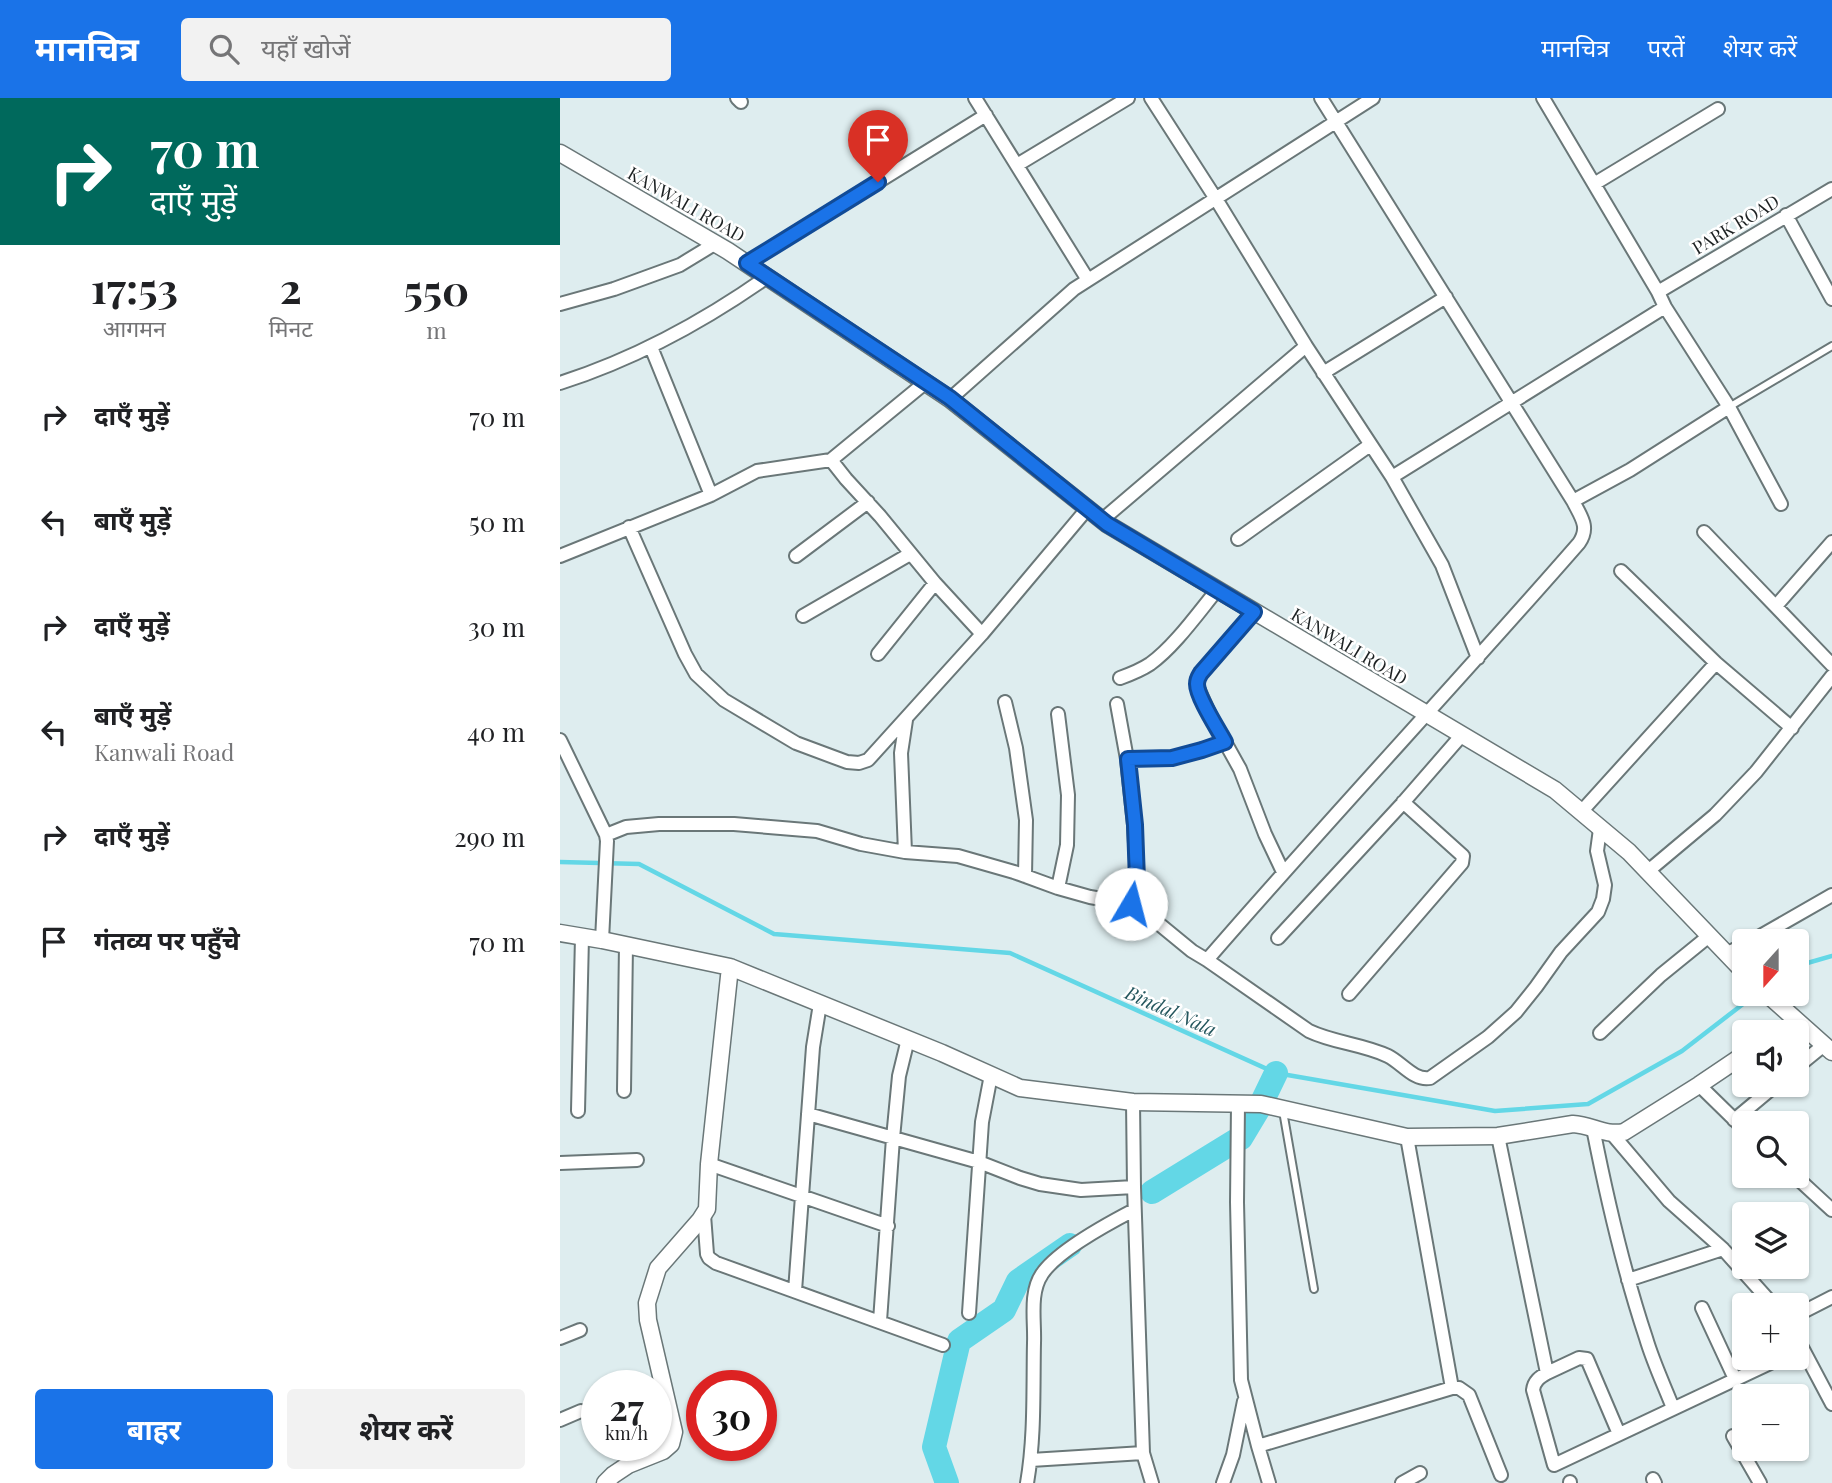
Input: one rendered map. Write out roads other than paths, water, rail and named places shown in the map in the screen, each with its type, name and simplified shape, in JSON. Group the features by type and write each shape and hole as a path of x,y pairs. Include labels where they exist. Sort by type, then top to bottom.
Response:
{"street":[{"path":"975,98 1088,280"},
{"path":"1017,165 1128,98"},
{"path":"1151,98 1323,373 1392,477 1442,565 1478,658"},
{"path":"1207,960 1283,872 1478,658 1584,536 1585,529 1583,519 1573,501 1321,98"},
{"path":"950,398 1074,289 1373,98"},
{"path":"1543,98 1665,307 1729,407 1782,504"},
{"path":"1594,184 1718,109"},
{"path":"747,263 986,114"},
{"name":"KANWALI ROAD","path":"560,153 716,243 950,398 1102,520 1555,790 1629,852 1732,960"},
{"name":"PARK ROAD","path":"1658,292 1832,189"},
{"path":"1786,215 1832,299"},
{"path":"560,304 614,289 680,265 716,243"},
{"path":"560,383 597,371 668,339 728,304 767,277"},
{"path":"1323,373 1446,297"},
{"path":"1392,477 1665,307"},
{"path":"1102,520 1306,346"},
{"path":"651,347 712,495"},
{"path":"560,556 712,495 757,471 831,460 926,382"},
{"path":"1573,501 1630,470 1729,407"},
{"path":"1238,539 1370,445"},
{"path":"831,460 982,634"},
{"path":"796,556 868,502"},
{"path":"629,527 696,674 724,701 796,743 847,762 859,763 868,760 906,719 1087,509"},
{"path":"1704,532 1832,665"},
{"path":"1776,606 1831,546"},
{"path":"803,616 911,554"},
{"path":"1621,570 1716,663 1792,728"},
{"path":"878,654 935,583"},
{"path":"1121,678 1157,658 1217,590"},
{"path":"1254,612 1201,673 1197,687 1210,717 1240,769 1283,872"},
{"path":"1581,812 1716,663"},
{"path":"1647,872 1715,815 1756,772 1832,676"},
{"path":"1005,702 1016,748 1026,820 1025,876"},
{"path":"1117,704 1128,759 1135,825 1137,880 1131,904"},
{"path":"1058,714 1068,795 1067,845 1058,888"},
{"path":"905,852 901,753 906,719"},
{"path":"1278,938 1461,736"},
{"path":"560,740 607,838 602,940"},
{"path":"1128,759 1172,758 1225,742"},
{"path":"1349,994 1462,863 1463,856 1403,802"},
{"path":"607,838 626,827 648,824 734,824 817,831 861,844 905,852 958,856 1090,897 1131,904 1192,951 1309,1031 1320,1037 1386,1055 1422,1079 1430,1078 1488,1037 1516,1012 1561,952 1598,912 1605,885 1597,851 1600,828"},
{"path":"1773,929 1832,895"},
{"path":"560,933 730,967 1030,1090 1133,1102 1261,1104 1407,1137 1498,1136 1573,1124 1585,1125 1613,1135 1669,1201 1723,1250 1762,1293"},
{"path":"1600,1033 1661,975 1709,936"},
{"path":"578,1111 582,937"},
{"path":"624,1091 626,945"},
{"path":"1726,954 1732,951"},
{"path":"605,1483 628,1465 663,1451 671,1444 674,1432 648,1320 647,1303 658,1268 707,1209 709,1164 730,967"},
{"path":"794,1291 813,1047 820,1004"},
{"path":"1780,1006 1796,1020"},
{"path":"1809,1032 1828,1049 1809,1060"},
{"path":"880,1321 893,1139 900,1076 908,1039"},
{"path":"1613,1135 1624,1132 1732,1063"},
{"path":"969,1313 982,1122 991,1075"},
{"path":"1699,1086 1732,1118"},
{"path":"1745,1111 1762,1097"},
{"path":"1133,1102 1133,1187 1143,1453 1152,1483"},
{"path":"1238,1104 1241,1380 1269,1483"},
{"path":"808,1114 979,1162 1040,1184 1081,1190 1133,1187"},
{"path":"1593,1128 1606,1195 1628,1280 1646,1341 1673,1408"},
{"path":"1498,1136 1547,1373"},
{"path":"1407,1137 1452,1388"},
{"path":"560,1163 637,1160"},
{"path":"709,1164 888,1226"},
{"path":"1808,1188 1832,1210"},
{"path":"1027,1483 1031,1460 1034,1294 1037,1282 1043,1272 1063,1254 1104,1226 1134,1210"},
{"path":"704,1215 707,1254 716,1264 943,1345"},
{"path":"1628,1280 1723,1250"},
{"path":"1809,1309 1832,1297"},
{"path":"1702,1308 1735,1379"},
{"path":"560,1338 580,1330"},
{"path":"1619,1434 1587,1359 1579,1358 1547,1373 1534,1385 1554,1465 1755,1370"},
{"path":"1809,1363 1832,1404"},
{"path":"1258,1446 1459,1388 1469,1395 1501,1475"},
{"path":"1223,1483 1233,1455 1245,1397"},
{"path":"560,1420 581,1411"},
{"path":"1031,1460 1143,1453"},
{"path":"1747,1461 1760,1483"},
{"path":"1402,1483 1420,1473"}],"lane":[{"path":"1729,407 1832,346"},
{"path":"1283,1109 1314,1289"}],"waterway":[{"name":"Bindal Nala","path":"560,862 639,864 774,934 1010,953 1276,1073 1495,1111 1588,1104 1682,1051 1740,1006"},
{"name":"Bindal Nala","path":"1810,962 1832,956"},
{"path":"1263,1100 1276,1073"},
{"path":"1241,1138 1259,1108"},
{"path":"1152,1192 1235,1141"},
{"path":"947,1483 934,1447 959,1341 1004,1310 1018,1281 1070,1245"}]}
